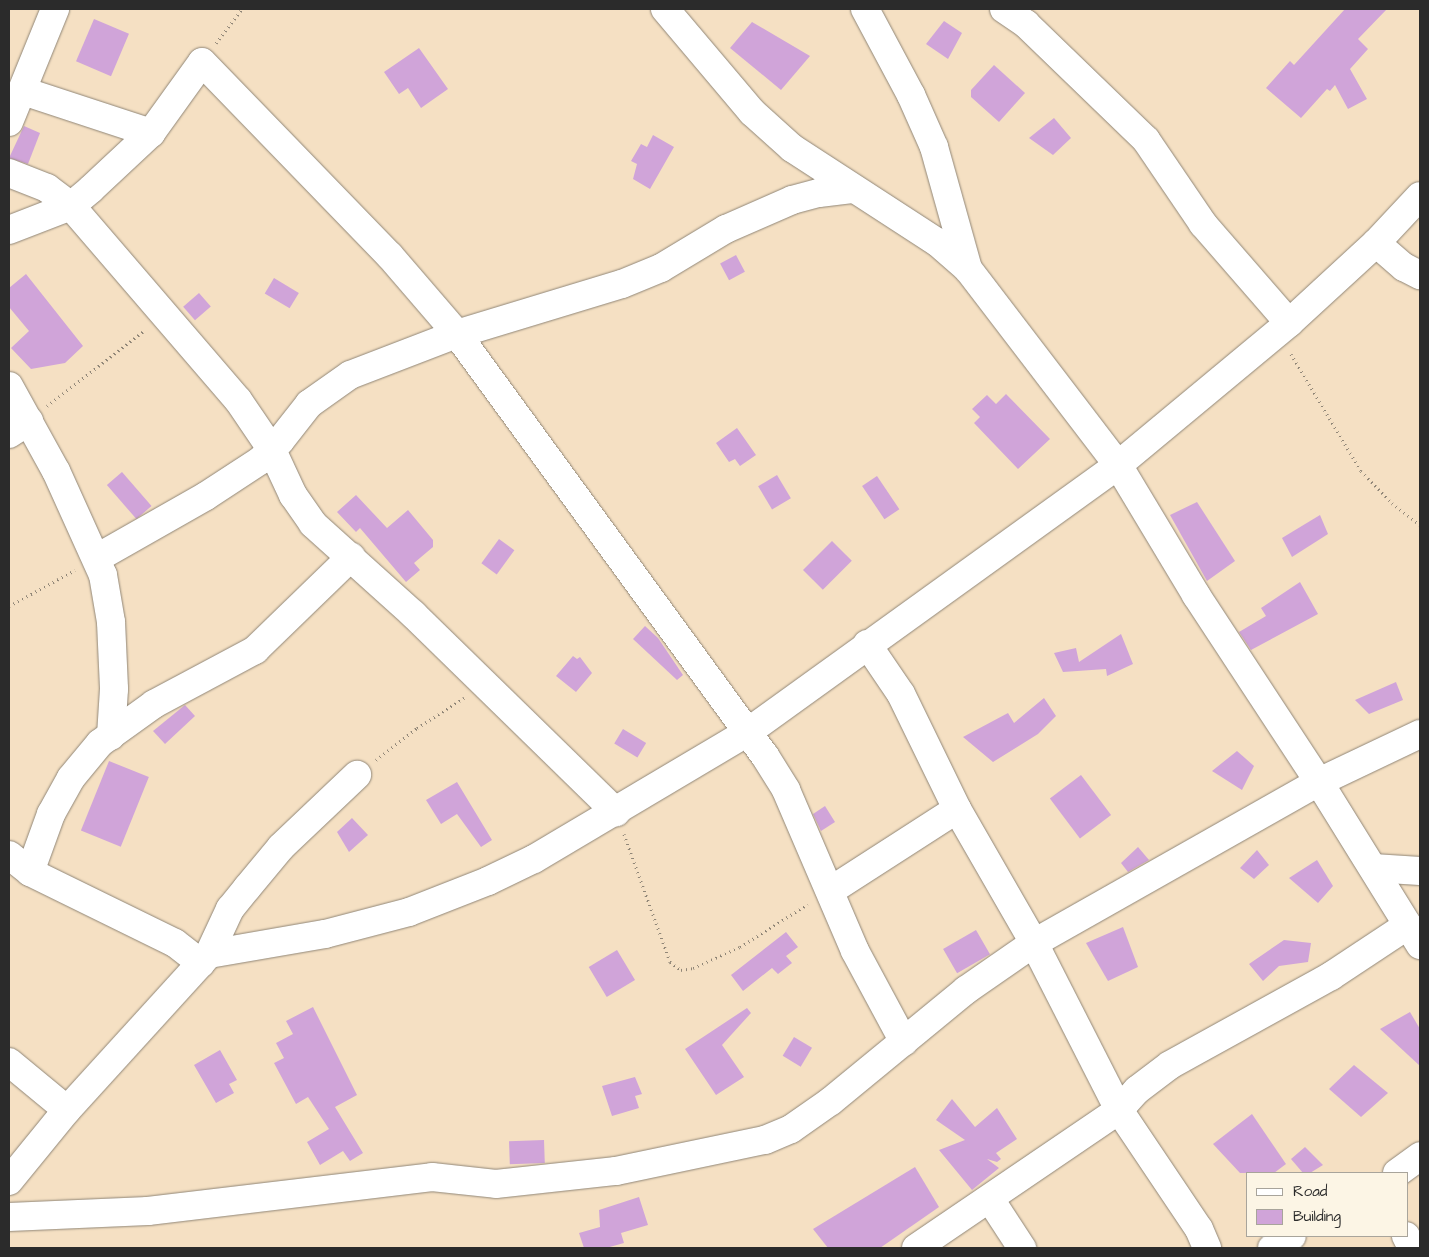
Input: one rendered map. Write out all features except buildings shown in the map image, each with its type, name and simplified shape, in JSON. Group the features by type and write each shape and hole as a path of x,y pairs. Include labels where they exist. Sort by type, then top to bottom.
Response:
{"street":[{"path":"55,9 14,107 151,133"},
{"path":"665,9 752,112 792,148 937,242 968,269 1118,465 1196,596 1319,782 1414,935 1314,986 1170,1066 1137,1090 1119,1110 916,1248"},
{"path":"865,9 911,95 934,147 968,269"},
{"path":"1004,9 1026,24 1146,140 1203,224 1284,328"},
{"path":"9,230 71,206 151,133 202,62 390,256 457,334 748,732 786,790 855,951 904,1042"},
{"path":"9,173 47,188 71,206 238,400 272,450 282,475 308,516 616,812"},
{"path":"97,558 206,496 272,450 309,404 330,387 350,375 457,334 622,284 661,268 726,229 792,200 818,193 854,189"},
{"path":"9,855 30,872 205,958 325,934 409,912 534,859 748,732 866,644 1118,465 1284,328 1376,243 1420,196"},
{"path":"1376,243 1404,267 1420,275"},
{"path":"9,386 19,428 97,558 112,622 114,689 111,736"},
{"path":"30,872 51,814 71,778 100,743 154,704 255,650 351,557"},
{"path":"866,644 901,694 957,809 1034,943 1119,1110 1199,1229 1207,1248"},
{"path":"9,1216 148,1211 432,1178 496,1184 616,1171 765,1140 782,1133 831,1101 966,990 1034,943 1319,782 1420,734"},
{"path":"9,1181 67,1110 205,958 230,909 281,847 357,774"},
{"path":"830,891 957,809"},
{"path":"1373,868 1420,871"},
{"path":"9,1062 67,1110"},
{"path":"1398,1172 1420,1156"},
{"path":"990,1199 1022,1248"},
{"path":"1272,1248 1290,1237"}],"path":[{"path":"202,62 242,9"},
{"path":"19,428 165,314"},
{"path":"1284,328 1361,471 1392,504 1420,525"},
{"path":"9,606 97,558"},
{"path":"357,774 417,728 485,685"},
{"path":"616,812 670,962 681,970 692,968 740,947 830,891"}]}
